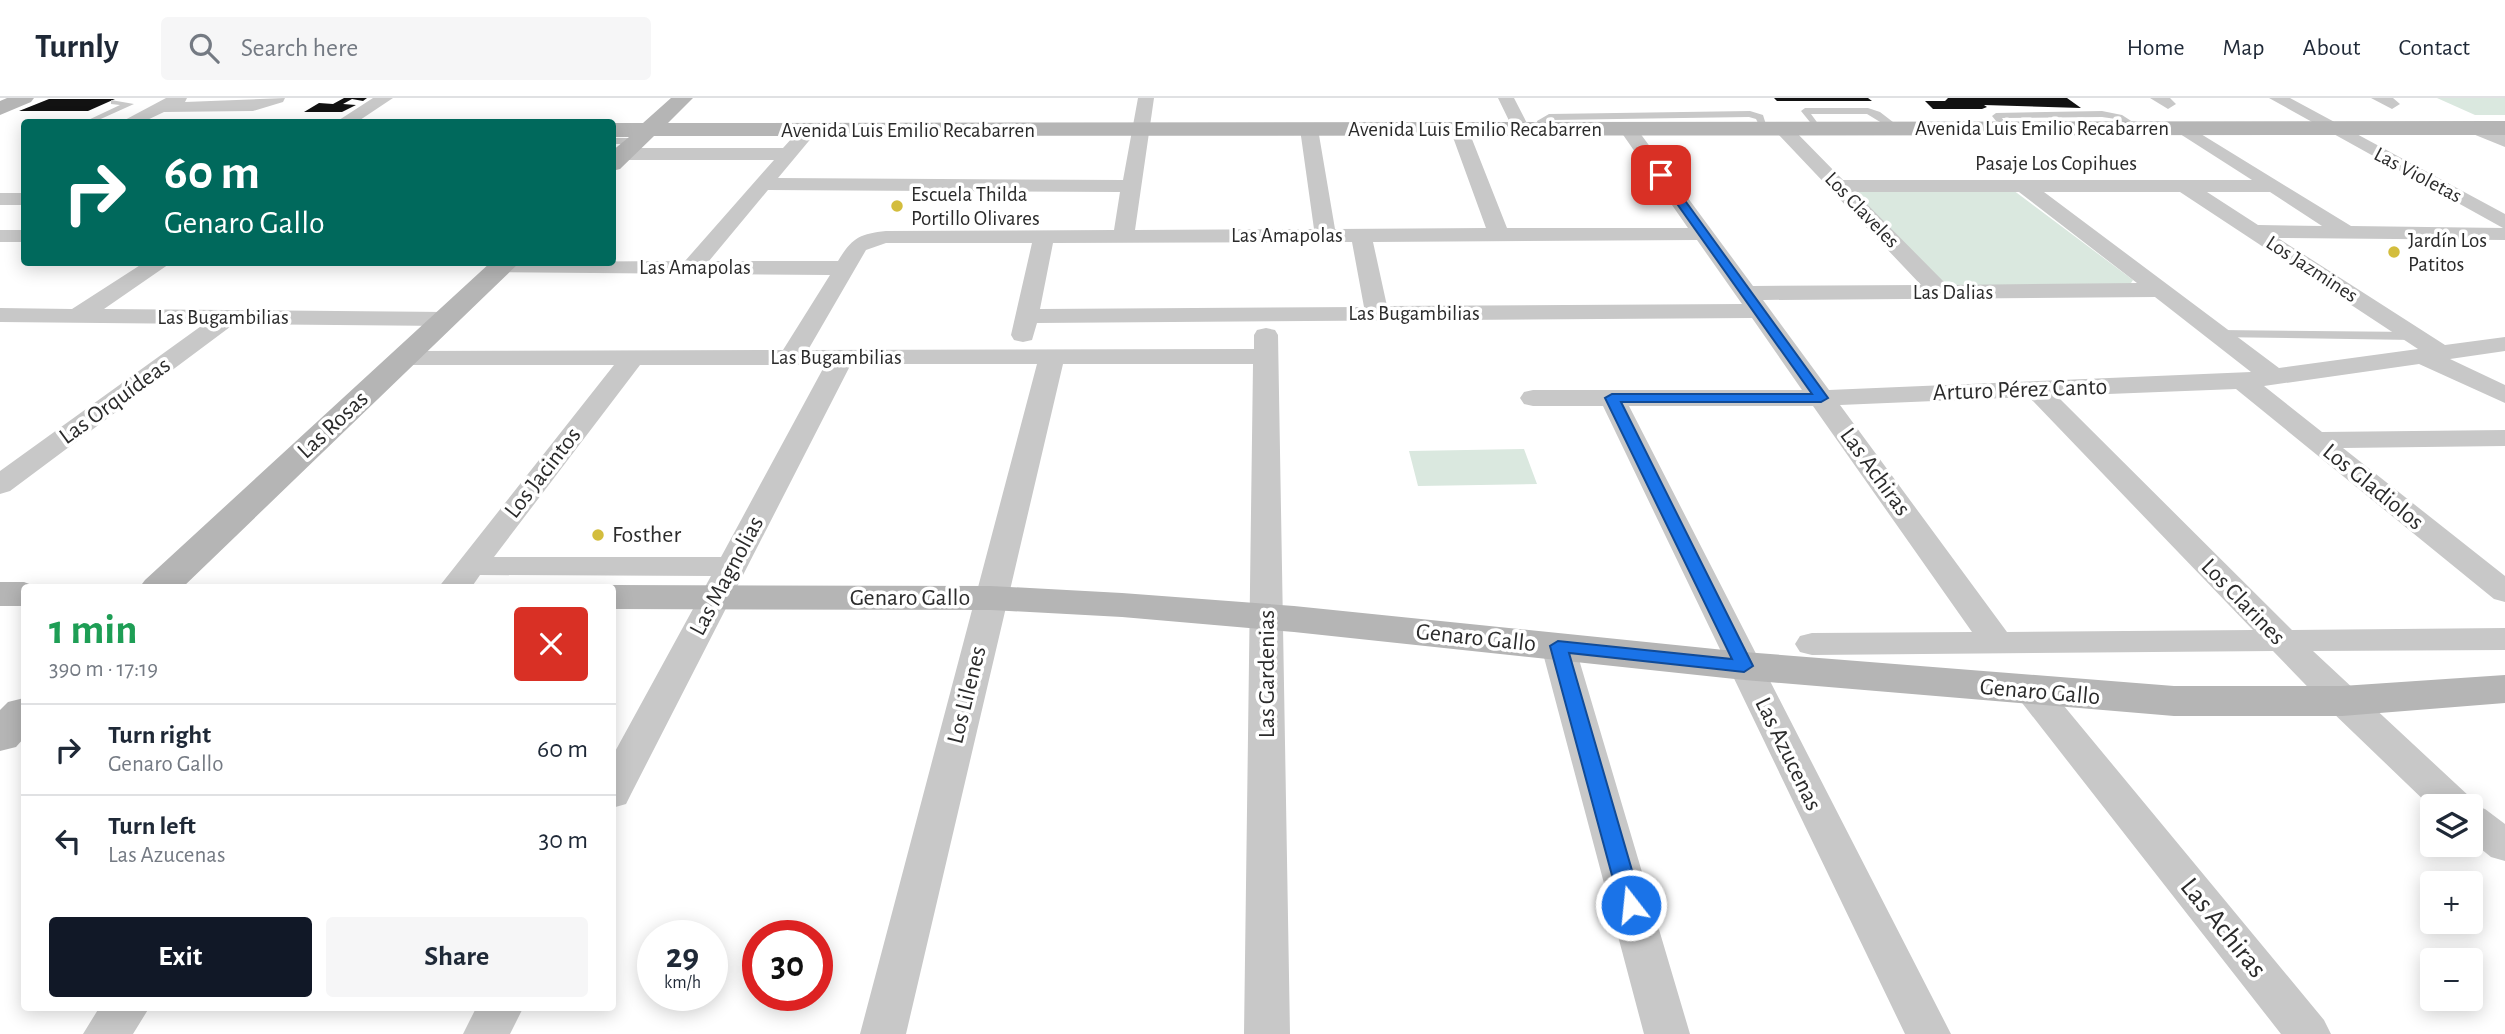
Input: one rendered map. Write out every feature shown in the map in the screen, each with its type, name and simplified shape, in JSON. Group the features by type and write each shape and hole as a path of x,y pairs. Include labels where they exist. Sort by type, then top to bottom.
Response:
{"street":[{"path":"0,109 24,98"},
{"path":"136,119 179,98"},
{"path":"162,107 253,106 277,98"},
{"path":"350,119 385,98"},
{"path":"624,147 683,98"},
{"path":"1123,236 1146,98"},
{"path":"1506,98 1531,129"},
{"name":"Las Violetas","path":"2277,98 2475,206 2501,233"},
{"name":"Los Jazmines","path":"2183,128 2348,233"},
{"path":"2474,128 2505,142"},
{"name":"Avenida Luis Emilio Recabarren","path":"624,147 809,130 2505,128"},
{"path":"1309,129 1325,235"},
{"path":"1459,129 1499,234"},
{"name":"Las Achiras","path":"1628,129 1998,644"},
{"name":"Los Claveles","path":"1774,129 1838,186 1941,292"},
{"path":"692,267 809,130"},
{"name":"Avenida Luis Emilio Recabarren","path":"624,147 788,154"},
{"path":"763,184 1131,186"},
{"name":"Pasaje Los Copihues","path":"1838,186 2274,186"},
{"path":"2024,186 2274,377"},
{"name":"Los Jazmines","path":"2183,186 2430,352 2467,395 2505,421"},
{"path":"0,199 21,199"},
{"path":"2475,206 2505,206"},
{"path":"2252,231 2501,233"},
{"name":"Las Amapolas","path":"598,266 845,268 858,246 872,239 893,236 1703,234"},
{"path":"1361,235 1377,313"},
{"path":"0,236 21,236"},
{"name":"Los Lilenes","path":"883,1034 991,598 1035,356 1027,316 1044,236"},
{"path":"77,316 155,266"},
{"name":"Las Rosas","path":"163,584 503,266"},
{"path":"791,357 845,268"},
{"name":"Las Dalias","path":"1753,302 1941,292 2160,290"},
{"name":"Las Bugambilias","path":"1027,316 1377,313 1753,302"},
{"name":"Las Gardenias","path":"1266,314 1267,1034"},
{"name":"Las Bugambilias","path":"0,315 447,319"},
{"path":"0,337 36,315"},
{"name":"Las Orquídeas","path":"0,485 229,317"},
{"name":"Arturo Pérez Canto","path":"1533,398 1821,398 2242,381 2430,352 2505,344"},
{"path":"2430,352 2505,395"},
{"name":"Las Bugambilias","path":"405,358 1266,356"},
{"name":"Los Jacintos","path":"462,577 633,357"},
{"name":"Las Magnolias","path":"616,786 842,357"},
{"name":"Los Gladiolos","path":"2242,381 2505,592"},
{"name":"Los Clarines","path":"2036,390 2342,701 2442,794"},
{"name":"Las Azucenas","path":"1612,398 1928,1034"},
{"path":"2316,440 2505,438"},
{"name":"Genaro Gallo","path":"462,577 603,584 724,582 1267,616 1744,666 2174,701 2342,701 2505,689"},
{"path":"0,594 21,594"},
{"name":"Genaro Gallo","path":"1812,644 2505,639"},
{"path":"1558,646 1667,1034"},
{"name":"Las Achiras","path":"2032,691 2308,1034"},
{"path":"0,736 21,716"},
{"path":"2483,829 2505,846"},
{"path":"106,1034 125,1011"},
{"path":"486,1034 498,1011"}],"lane":[{"path":"95,119 130,104 114,102"},
{"path":"1531,129 1549,117 1750,114 1760,117 1774,129"},
{"path":"2218,334 2430,352"}],"shaded area":[{"path":"2437,98 2505,98 2505,115 2475,115"},
{"path":"1862,189 2013,190 2133,280 2129,286 1949,287 1938,281 1852,192"},
{"path":"1524,449 1537,484 1418,486 1409,451"}],"building":[{"path":"344,98 367,98 363,101 352,99 343,104 356,105 342,112 304,112 319,103 333,104"},
{"path":"1774,98 1868,98 1872,101 1777,101"},
{"path":"1948,98 2067,98 2081,108 1984,105 1987,107 1982,109 1933,109 1925,101 1945,101"},
{"path":"49,99 115,99 88,111 19,111"}],"place":[{"name":"Escuela Thilda Portillo Olivares","path":"897,206"},
{"name":"Jardín Los Patitos","path":"2394,252"},
{"name":"Fosther","path":"598,535"}],"route":[{"path":"1631,905 1558,646 1744,666 1612,398 1821,398 1661,175"}]}
